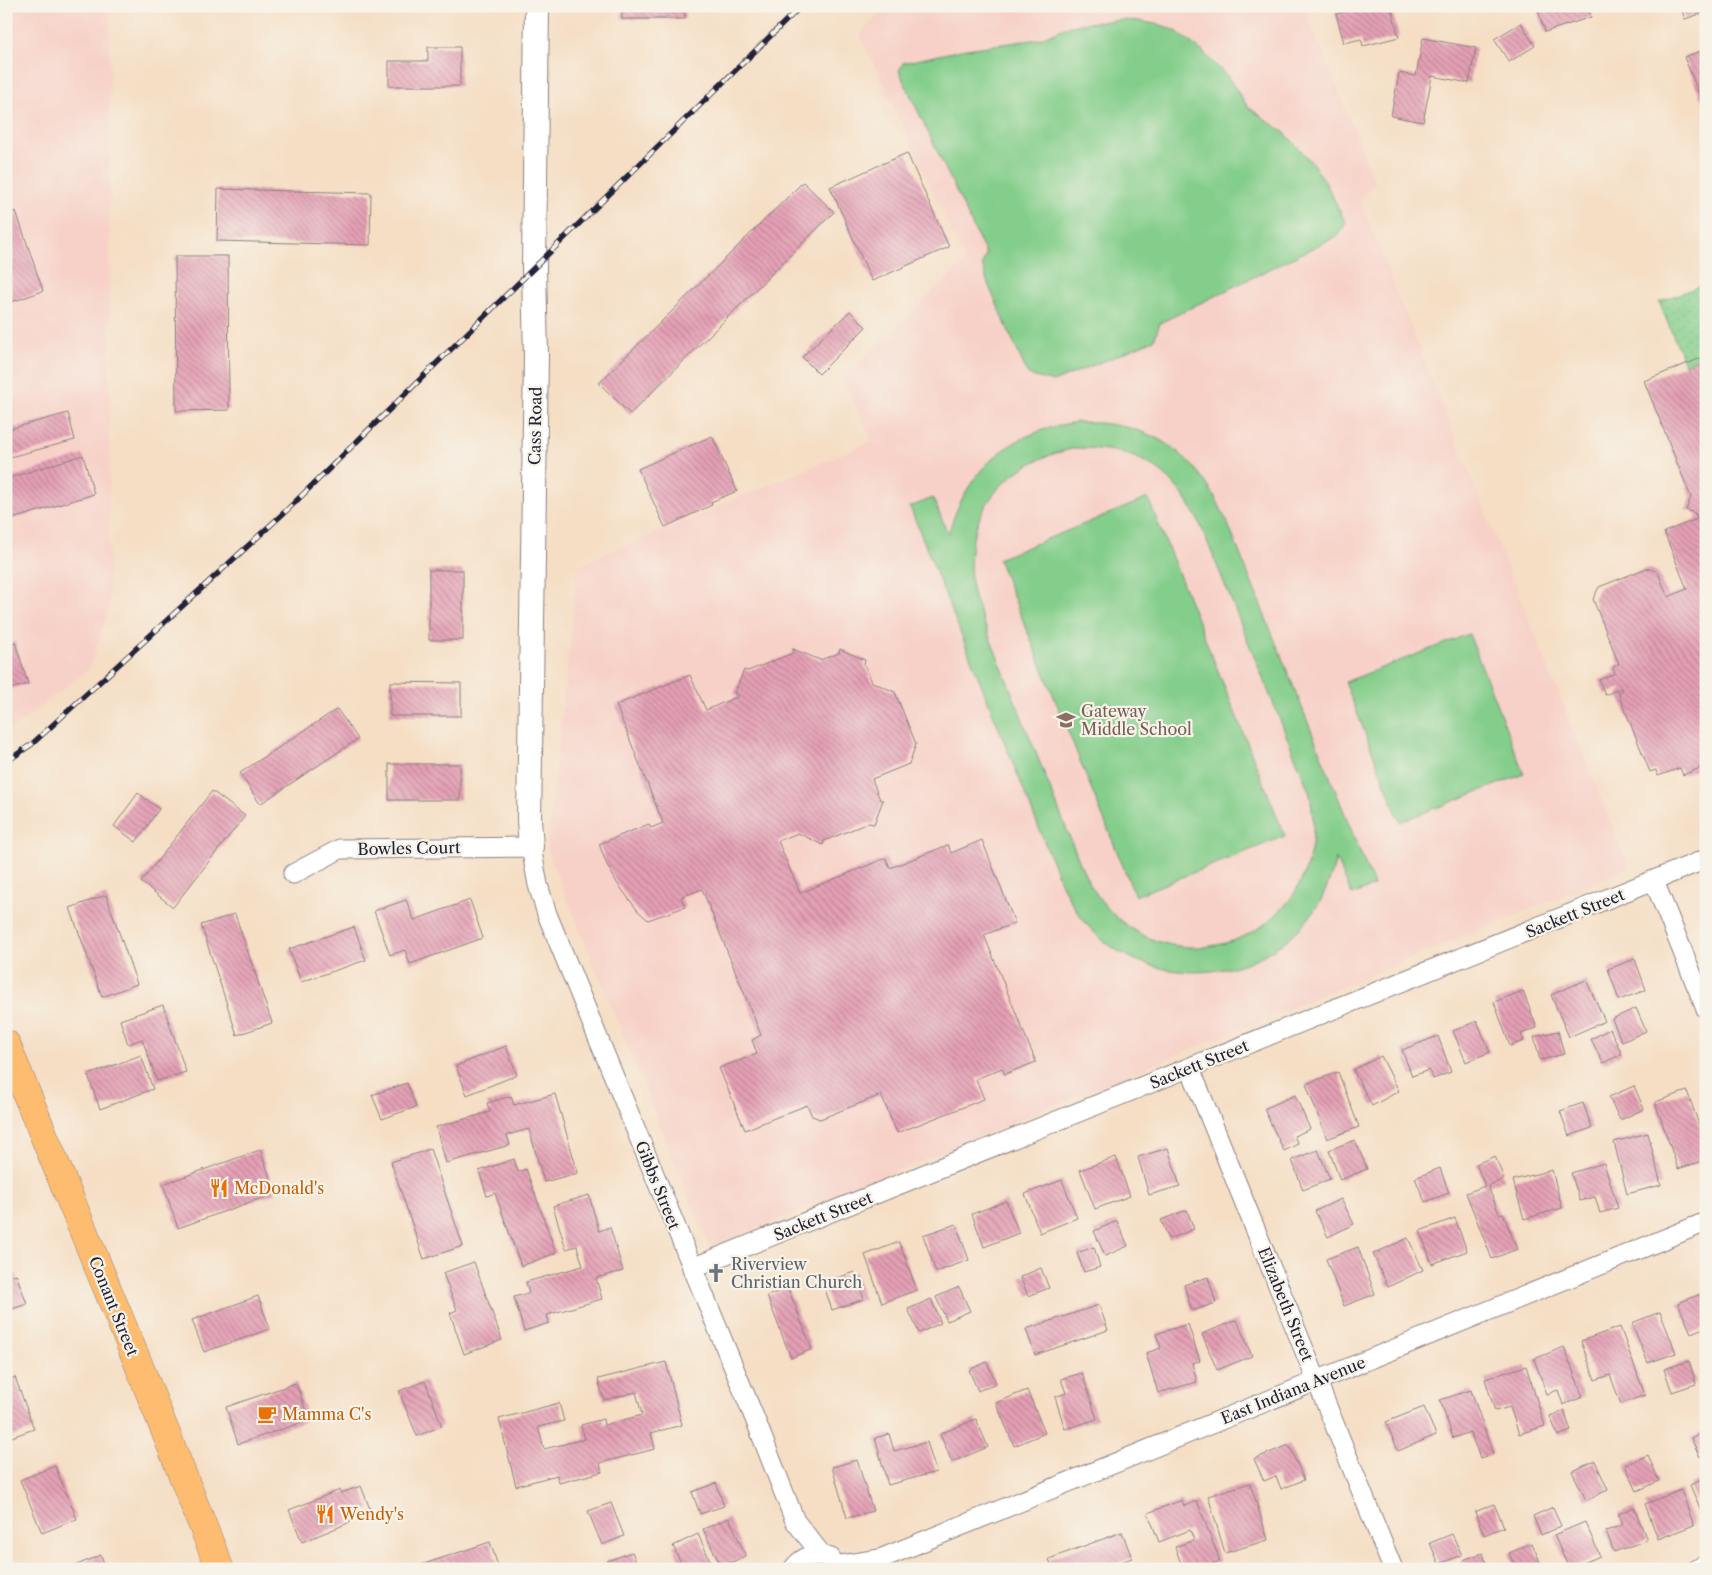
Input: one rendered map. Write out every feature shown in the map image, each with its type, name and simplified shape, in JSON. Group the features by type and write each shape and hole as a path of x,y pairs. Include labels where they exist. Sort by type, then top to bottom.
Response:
{"main road":[{"name":"Conant Street","path":"6,1044 138,1363 220,1569"}],"street":[{"name":"Cass Road","path":"531,847 529,820 536,357 534,268 537,6"},
{"name":"Bowles Court","path":"293,874 340,849 531,847"},
{"name":"Gibbs Street","path":"531,847 538,885 548,914 795,1521 822,1555"},
{"name":"Sackett Street","path":"692,1268 1706,859"},
{"path":"1654,880 1706,1008"},
{"name":"Elizabeth Street","path":"1190,1068 1393,1569"},
{"name":"East Indiana Avenue","path":"842,1567 874,1564 1316,1380 1706,1222"},
{"name":"Gibbs Street","path":"795,1521 795,1566"},
{"path":"795,1566 804,1558 822,1555 832,1558 842,1567"},
{"path":"1697,1569 1706,1565"}],"shaded area":[{"path":"6,6 110,6 109,609 89,669 6,733"},
{"name":"Gateway Middle School","path":"887,6 1304,6 1376,184 1359,199 1629,868 710,1248 547,850 578,566 872,441 843,379 965,261 860,34"}],"green space":[{"path":"1121,20 1140,21 1164,26 1176,31 1203,52 1227,76 1248,107 1285,133 1313,164 1324,180 1346,223 1337,236 1160,323 1154,340 1053,382 1028,375 988,284 982,265 986,254 899,71 903,63 966,49 1039,39 1067,27 1085,23"},
{"path":"1705,284 1706,356 1685,364 1659,302"},
{"path":"1076,422 1103,423 1128,428 1149,435 1169,445 1186,459 1201,476 1215,497 1227,522 1374,886 1352,895 1336,859 1327,886 1314,911 1293,934 1269,952 1241,964 1212,971 1182,971 1153,966 1125,955 1099,937 1081,917 1059,878 910,507 933,498 948,534 956,511 979,472 994,457 1011,445 1030,435 1052,427","holes":["1078,448 1101,449 1139,459 1155,468 1169,479 1193,511 1203,531 1309,791 1312,844 1297,888 1269,921 1232,941 1191,947 1149,938 1111,912 1082,868 974,598 970,570 972,543 979,520 990,499 1006,481 1026,466 1050,455"]},
{"path":"1148,498 1285,836 1135,896 998,559"},
{"path":"1469,634 1524,774 1400,822 1345,682"}],"building":[{"path":"622,6 685,6 685,19 622,19"},
{"path":"1365,6 1391,6 1399,37 1363,46 1361,39 1344,43 1336,14"},
{"path":"1588,6 1591,17 1545,32 1537,7"},
{"path":"1680,6 1706,6 1706,12 1685,19"},
{"path":"1521,23 1535,46 1509,62 1494,39"},
{"path":"1423,38 1476,48 1469,83 1432,76 1423,122 1391,116 1399,73 1416,76"},
{"path":"428,47 460,47 460,86 389,86 389,61 428,61"},
{"path":"1706,49 1706,99 1702,101 1684,57"},
{"path":"907,153 949,247 872,281 830,187"},
{"path":"803,182 834,212 630,414 599,383"},
{"path":"218,189 371,193 370,245 217,241"},
{"path":"16,211 43,291 6,304 6,215"},
{"path":"175,256 228,256 229,410 176,411"},
{"path":"850,311 866,327 819,374 802,357"},
{"path":"1706,356 1706,758 1703,759 1705,766 1683,775 1680,768 1658,776 1656,770 1650,772 1618,693 1622,691 1621,688 1605,695 1599,680 1615,673 1613,667 1619,664 1593,599 1599,587 1647,568 1658,572 1668,597 1687,589 1664,532 1697,519 1695,513 1686,510 1691,497 1644,381"},
{"path":"68,413 75,440 6,458 6,430"},
{"path":"712,436 737,491 711,502 712,505 665,527 638,469"},
{"path":"83,455 94,494 6,521 6,479"},
{"path":"429,570 463,570 463,640 429,640"},
{"path":"15,642 28,684 6,690 6,645"},
{"path":"793,649 820,660 839,653 840,649 865,660 864,664 872,682 895,692 916,744 909,764 872,779 880,800 883,800 874,824 868,823 824,841 823,845 798,833 778,841 800,893 886,858 890,868 948,845 951,853 982,840 1015,923 984,935 1036,1062 1005,1074 1002,1068 976,1079 984,1099 897,1133 881,1095 820,1119 812,1116 807,1105 745,1130 719,1068 757,1054 752,1040 761,1035 702,889 681,897 685,907 648,920 638,911 617,883 607,865 599,844 649,824 651,828 663,823 616,705 690,675 706,710 739,696 734,694 744,670 748,671 793,653"},
{"path":"390,682 461,683 461,716 390,716"},
{"path":"337,709 358,739 260,804 240,773"},
{"path":"389,764 460,764 460,800 389,800"},
{"path":"212,791 245,816 173,907 141,882"},
{"path":"138,793 159,809 136,842 114,826"},
{"path":"106,895 137,984 102,997 70,908"},
{"path":"406,900 414,920 470,900 483,938 410,964 405,950 390,955 374,911"},
{"path":"235,914 272,1023 237,1035 201,925"},
{"path":"354,927 366,960 301,982 289,949"},
{"path":"1635,959 1646,990 1619,1000 1608,969"},
{"path":"1586,980 1605,1021 1569,1037 1551,995"},
{"path":"1523,991 1537,1028 1521,1034 1524,1041 1510,1046 1494,1002"},
{"path":"163,1005 186,1072 157,1081 142,1039 128,1044 120,1020"},
{"path":"1636,1008 1646,1031 1622,1042 1612,1019"},
{"path":"1477,1021 1490,1052 1466,1062 1453,1031"},
{"path":"1610,1029 1622,1054 1603,1063 1591,1039"},
{"path":"1558,1031 1564,1054 1540,1060 1534,1037"},
{"path":"1438,1036 1451,1072 1433,1079 1429,1070 1412,1076 1402,1050"},
{"path":"506,1046 517,1075 467,1095 456,1066"},
{"path":"141,1055 153,1089 100,1109 88,1075"},
{"path":"1381,1056 1399,1091 1372,1106 1353,1070"},
{"path":"1338,1072 1359,1127 1327,1139 1306,1084"},
{"path":"407,1083 416,1107 382,1119 372,1095"},
{"path":"1634,1086 1644,1109 1620,1120 1609,1097"},
{"path":"1687,1091 1706,1144 1706,1160 1678,1169 1655,1102"},
{"path":"555,1094 578,1173 544,1182 529,1129 507,1135 510,1145 446,1163 436,1127 490,1112 487,1103 511,1096 514,1105"},
{"path":"1295,1095 1310,1129 1294,1136 1298,1144 1284,1151 1264,1109"},
{"path":"1583,1103 1592,1128 1569,1136 1560,1111"},
{"path":"1648,1133 1661,1185 1627,1194 1614,1142"},
{"path":"1355,1140 1367,1169 1340,1180 1329,1150"},
{"path":"1168,1148 1180,1186 1149,1195 1138,1157"},
{"path":"430,1149 463,1246 424,1259 391,1162"},
{"name":"McDonald's","path":"260,1150 276,1193 178,1228 163,1184"},
{"path":"1318,1150 1330,1179 1303,1190 1292,1160"},
{"path":"1495,1156 1504,1179 1488,1186 1499,1214 1503,1213 1517,1249 1492,1259 1466,1193 1485,1186 1476,1164"},
{"path":"1116,1157 1130,1196 1095,1209 1080,1170"},
{"path":"514,1159 518,1172 526,1169 556,1253 521,1266 495,1193 487,1196 479,1171"},
{"path":"1604,1163 1618,1208 1600,1213 1595,1197 1580,1201 1571,1173"},
{"path":"1440,1168 1449,1193 1425,1202 1415,1178"},
{"path":"1552,1170 1562,1208 1524,1219 1513,1180"},
{"path":"1062,1180 1077,1218 1040,1233 1025,1194"},
{"path":"589,1195 599,1231 610,1227 623,1271 596,1278 602,1299 547,1315 549,1323 524,1331 514,1297 529,1293 526,1282 583,1266 577,1246 566,1249 553,1206"},
{"path":"1341,1199 1354,1224 1328,1237 1315,1211"},
{"path":"1006,1201 1019,1233 984,1247 972,1214"},
{"path":"1187,1210 1194,1229 1169,1239 1161,1220"},
{"path":"1455,1218 1467,1251 1432,1264 1420,1231"},
{"path":"1117,1221 1128,1246 1105,1256 1094,1231"},
{"path":"956,1224 969,1260 936,1272 923,1235"},
{"path":"1408,1238 1423,1270 1388,1287 1373,1254"},
{"path":"899,1242 917,1290 882,1303 865,1255"},
{"path":"1094,1247 1100,1267 1084,1272 1077,1253"},
{"path":"1358,1247 1375,1294 1344,1306 1326,1259"},
{"path":"474,1262 502,1340 464,1354 450,1313 457,1310 443,1273"},
{"path":"1041,1268 1049,1288 1028,1296 1020,1277"},
{"path":"854,1272 864,1299 832,1310 823,1283"},
{"path":"16,1274 27,1304 6,1311 6,1277"},
{"path":"1208,1277 1216,1303 1192,1311 1184,1285"},
{"path":"959,1287 970,1311 947,1321 936,1297"},
{"path":"788,1288 812,1349 791,1358 767,1296"},
{"path":"1706,1292 1706,1327 1691,1333 1678,1303"},
{"path":"258,1296 270,1329 204,1352 192,1320"},
{"path":"931,1299 941,1323 919,1333 908,1309"},
{"path":"1099,1305 1108,1330 1035,1355 1026,1329"},
{"path":"1660,1312 1676,1353 1648,1363 1632,1323"},
{"path":"1237,1320 1252,1356 1217,1370 1202,1334"},
{"path":"1188,1324 1200,1361 1192,1363 1197,1382 1158,1393 1146,1353 1161,1348 1156,1334"},
{"path":"1620,1327 1645,1395 1621,1404 1610,1375 1595,1380 1581,1341"},
{"path":"1564,1347 1583,1397 1563,1405 1558,1390 1547,1394 1534,1359"},
{"path":"1689,1361 1696,1384 1672,1392 1664,1369"},
{"path":"666,1362 682,1425 651,1433 655,1449 600,1463 602,1472 559,1483 557,1475 516,1486 499,1419 559,1403 564,1421 538,1427 544,1449 585,1439 581,1425 603,1419 604,1425 642,1415 636,1392 604,1400 598,1379"},
{"path":"987,1362 996,1383 978,1391 969,1370"},
{"path":"1526,1366 1545,1426 1519,1434 1510,1407 1495,1411 1485,1379"},
{"path":"1082,1373 1097,1419 1065,1429 1055,1397 1066,1393 1061,1379"},
{"path":"15,1377 34,1429 6,1439 6,1381"},
{"path":"425,1381 442,1426 417,1436 399,1391"},
{"name":"Mamma C's","path":"296,1383 309,1420 238,1444 226,1407"},
{"path":"1027,1390 1045,1433 1014,1446 996,1403"},
{"path":"1471,1390 1493,1454 1480,1458 1470,1432 1453,1438 1440,1400"},
{"path":"1424,1407 1436,1435 1398,1451 1386,1422"},
{"path":"1564,1411 1571,1431 1558,1436 1550,1416"},
{"path":"976,1419 988,1447 952,1462 940,1434"},
{"path":"1706,1430 1706,1454 1700,1457 1691,1438"},
{"path":"889,1434 894,1451 927,1442 936,1472 888,1485 875,1438"},
{"path":"1289,1445 1304,1480 1281,1489 1276,1476 1264,1481 1254,1459"},
{"path":"1648,1455 1659,1481 1637,1491 1625,1465"},
{"path":"857,1460 873,1511 847,1518 832,1467"},
{"path":"1595,1461 1608,1490 1586,1500 1572,1471"},
{"path":"55,1466 77,1519 42,1533 20,1480"},
{"path":"1706,1478 1706,1514 1703,1515 1690,1485"},
{"path":"716,1483 724,1506 700,1514 692,1492"},
{"path":"1250,1483 1268,1540 1225,1553 1208,1496"},
{"name":"Wendy's","path":"361,1486 370,1509 349,1518 351,1522 302,1542 289,1510 340,1490 341,1493"},
{"path":"1681,1490 1694,1525 1658,1539 1645,1504"},
{"path":"1182,1500 1184,1506 1197,1501 1220,1561 1199,1569 1183,1569 1175,1547 1194,1540 1190,1530 1159,1542 1148,1513"},
{"path":"611,1503 624,1536 602,1545 588,1511"},
{"path":"1494,1504 1504,1527 1484,1535 1475,1512"},
{"path":"1553,1507 1561,1526 1541,1535 1533,1516"},
{"path":"1634,1507 1647,1540 1614,1552 1606,1531 1622,1525 1618,1514"},
{"path":"729,1518 746,1556 721,1567 703,1529"},
{"path":"1585,1522 1600,1556 1569,1569 1554,1535"},
{"path":"1122,1532 1132,1558 1103,1569 1053,1569 1049,1559"},
{"path":"698,1534 714,1569 684,1569 673,1546"},
{"path":"1452,1534 1462,1555 1439,1564 1430,1543"},
{"path":"490,1542 499,1569 412,1569 412,1568"},
{"path":"1532,1543 1543,1569 1516,1569 1509,1553"},
{"path":"632,1552 639,1569 611,1569 607,1561"},
{"path":"1483,1553 1488,1569 1466,1569 1463,1560"},
{"path":"101,1555 106,1569 67,1569"}],"railway":[{"path":"6,762 32,744 287,510 801,6"}],"place":[{"name":"Gateway Middle School","path":"1066,720"},
{"name":"McDonald's","path":"219,1188"},
{"name":"Riverview Christian Church","path":"716,1273"},
{"name":"Mamma C's","path":"267,1414"},
{"name":"Wendy's","path":"325,1514"}]}
